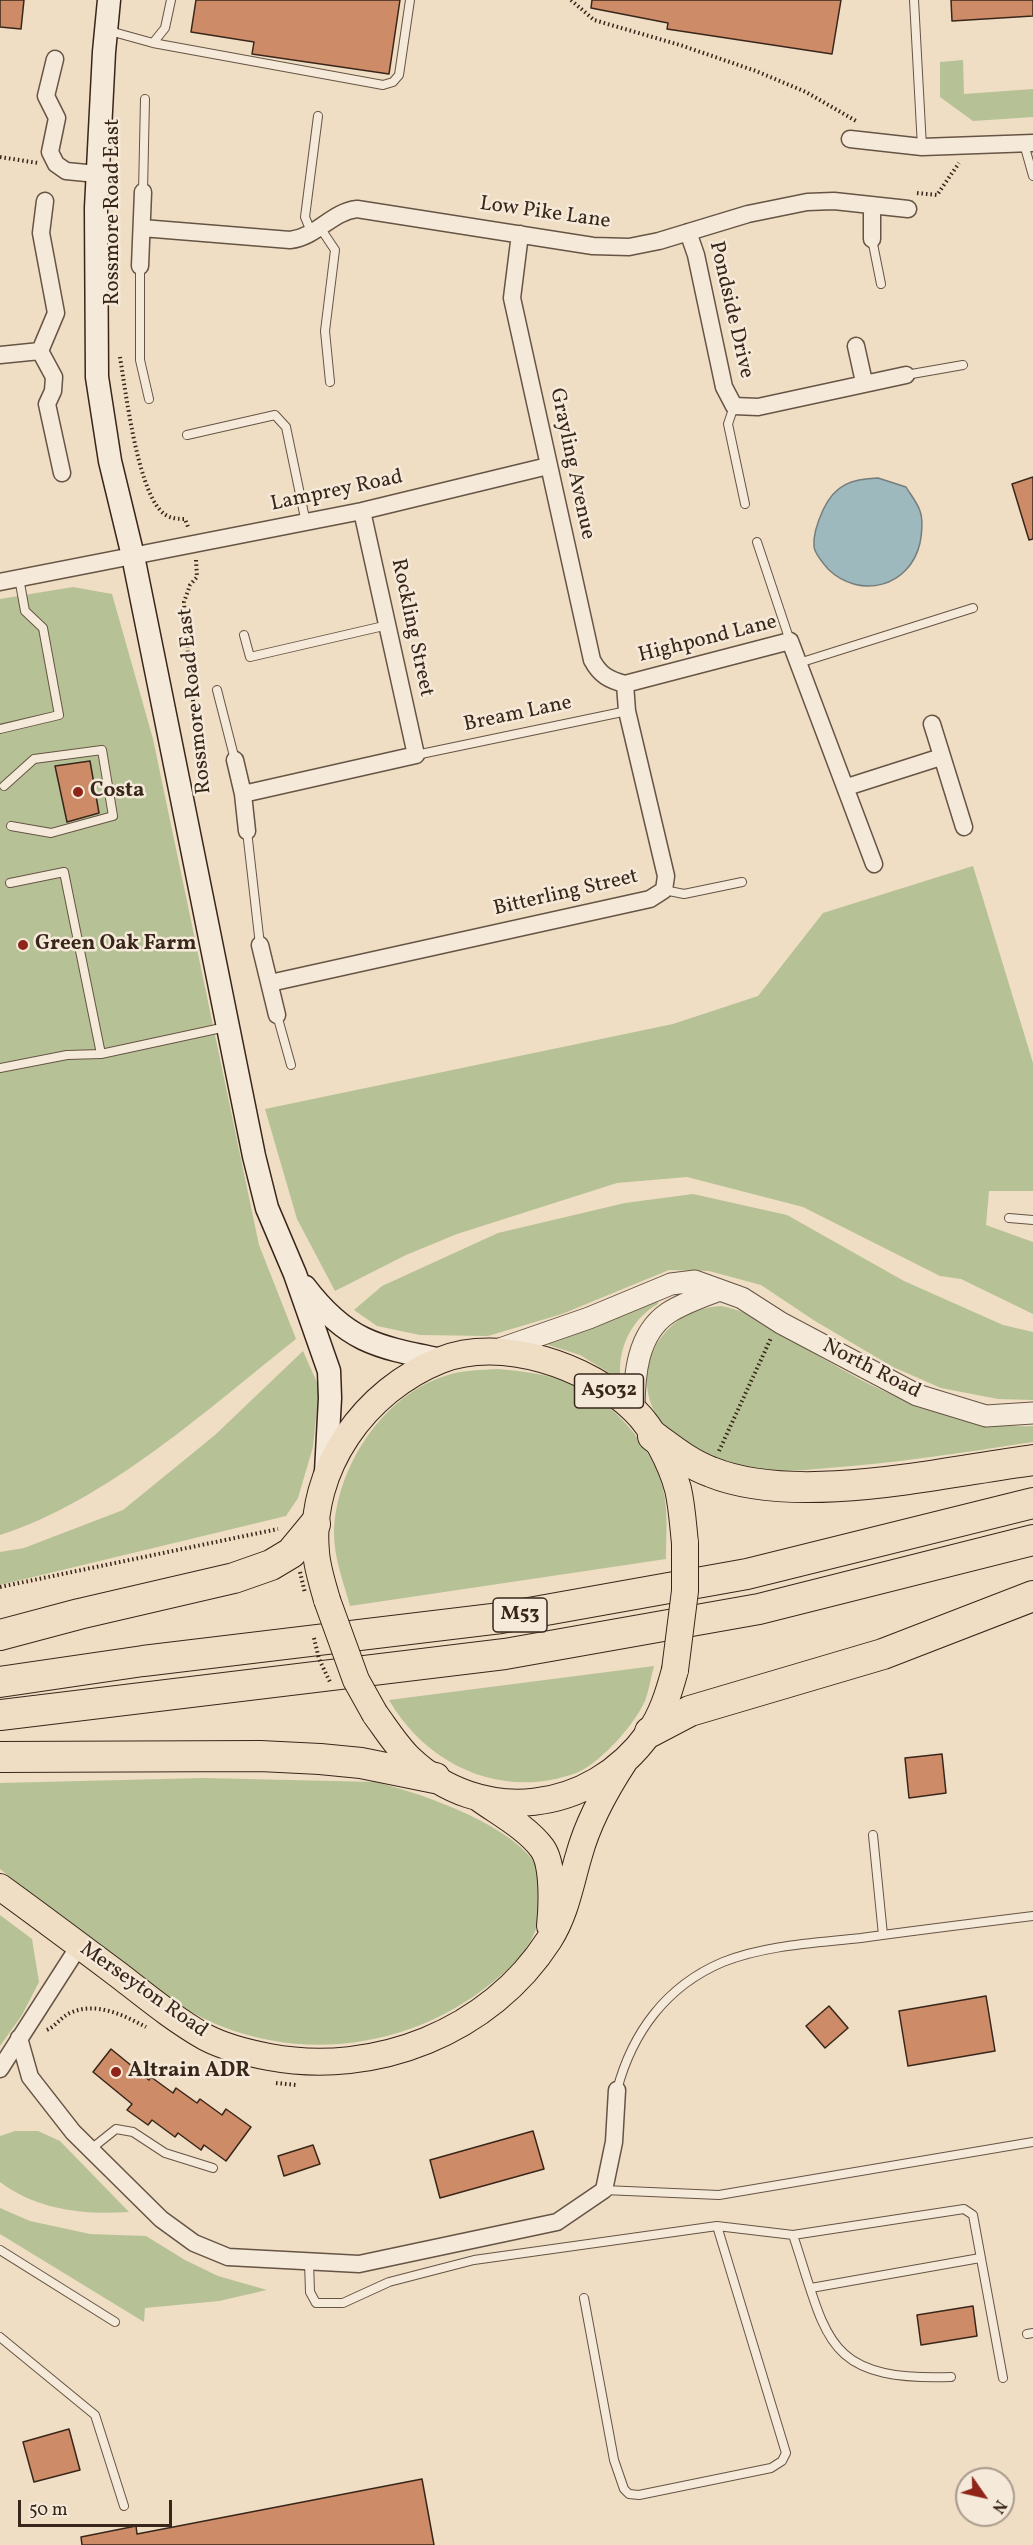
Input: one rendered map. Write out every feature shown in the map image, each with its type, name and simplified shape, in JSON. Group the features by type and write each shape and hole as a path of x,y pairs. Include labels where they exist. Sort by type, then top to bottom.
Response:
{"highway":[{"path":"653,1436 685,1459 712,1473 753,1484 806,1487 871,1482 1033,1460"},
{"name":"M53","path":"0,1682 143,1661 501,1618 747,1574 1033,1503"},
{"path":"0,1635 234,1578 271,1565 291,1553 315,1524"},
{"name":"M53","path":"0,1715 505,1654 759,1609 1033,1540"},
{"path":"650,1732 690,1711 883,1654 1033,1596"},
{"path":"0,1757 260,1756 320,1758 361,1763 435,1778"}],"main road":[{"name":"Rossmore Road East","path":"110,0 106,30 98,174 97,377 110,461 133,556 254,1156 267,1208 295,1274 307,1296 324,1354 330,1398 326,1473"},
{"name":"Rossmore Road East","path":"307,1296 350,1333 367,1343 386,1349 442,1359"},
{"name":"A5032","path":"493,1352 544,1359 572,1369 600,1385 634,1410 653,1436 678,1488 685,1543 685,1591 675,1670 666,1700 650,1732 624,1762 599,1781 575,1794 535,1802 495,1802 460,1792 435,1778 409,1758 375,1714 356,1680 327,1600 316,1553 315,1524 326,1473 351,1432 373,1404 397,1384 442,1359 493,1352"},
{"name":"Merseyton Road","path":"0,1887 165,2011 206,2037 248,2053 299,2063 345,2062 404,2050 438,2036 482,2012 518,1980 548,1941 563,1915 579,1854 592,1818 624,1762"},
{"name":"Merseyton Road","path":"477,1797 521,1828 543,1850 553,1905 548,1941"}],"street":[{"path":"55,59 46,96 57,118 50,152 56,164 66,171 98,174"},
{"path":"850,139 922,147 1028,143"},
{"path":"140,266 143,192"},
{"path":"40,351 56,313 41,233 45,201"},
{"name":"Low Pike Lane","path":"316,232 344,210 357,209 592,246 629,247 748,214 807,202 834,201 905,209"},
{"path":"872,238 873,205"},
{"path":"142,228 290,240 316,232"},
{"name":"Pondside Drive","path":"688,232 696,255 724,387 734,406 758,407 864,382 906,375"},
{"name":"Grayling Avenue","path":"520,234 512,298 592,660 598,671 610,680 625,684"},
{"path":"856,346 864,382"},
{"path":"0,355 40,351"},
{"path":"40,351 54,377 53,391 47,404 62,473"},
{"name":"Lamprey Road","path":"0,582 306,523 548,466"},
{"name":"Rockling Street","path":"362,511 416,755"},
{"name":"Highpond Lane","path":"625,684 790,640 874,864"},
{"name":"Bitterling Street","path":"270,983 650,899 664,890 666,876 627,711 625,684"},
{"path":"932,724 964,827"},
{"path":"243,794 416,755"},
{"path":"847,787 941,757"},
{"path":"235,760 243,794 247,831"},
{"path":"260,945 276,1015"},
{"name":"North Road","path":"493,1352 589,1318 671,1284 695,1281 742,1298 781,1323 917,1395 986,1416 1033,1413"},
{"path":"634,1410 638,1356 649,1335 669,1313 719,1290"},
{"path":"0,2069 79,1946"},
{"path":"19,2038 30,2077 73,2132 161,2219 194,2242 228,2257 359,2264 557,2222 604,2190 614,2142 617,2090"}],"lane":[{"path":"153,43 165,28 171,0"},
{"path":"106,30 153,43 382,86 393,82 399,75 410,0"},
{"path":"914,0 922,147"},
{"path":"143,192 145,99"},
{"path":"318,116 305,217 316,232 335,250 325,330 330,382"},
{"path":"1028,143 1033,176"},
{"path":"872,238 881,284"},
{"path":"140,266 140,360 149,399"},
{"path":"906,375 963,365"},
{"path":"734,406 729,424 744,504"},
{"path":"187,435 275,415 286,427 306,523"},
{"path":"758,542 790,640"},
{"path":"0,729 58,714 43,628 25,611 19,578"},
{"path":"799,663 973,608"},
{"path":"244,635 250,657 388,624"},
{"path":"217,690 235,760"},
{"name":"Bream Lane","path":"416,755 627,711"},
{"path":"4,786 33,759 102,750 114,816 51,833 11,825"},
{"path":"247,831 260,945"},
{"path":"10,883 64,872 101,1054"},
{"path":"664,890 684,894 742,882"},
{"path":"276,1015 291,1065"},
{"path":"0,1068 68,1054 101,1054 227,1027"},
{"path":"1009,1218 1033,1220"},
{"path":"873,1834 883,1935"},
{"path":"617,2090 625,2059 644,2025 682,1986 723,1962 773,1949 1033,1916"},
{"path":"91,2149 116,2129 133,2132 165,2153 213,2168"},
{"path":"604,2190 719,2195 1033,2142"},
{"path":"309,2262 310,2292 316,2303 343,2303 389,2282 474,2260 717,2226 793,2235 964,2209 973,2215 1003,2378"},
{"path":"584,2298 614,2460 624,2489 629,2494 639,2495 771,2468 782,2461 786,2453 717,2226"},
{"path":"793,2235 826,2332 845,2357 878,2373 910,2378 951,2377"},
{"path":"0,2250 115,2322"},
{"path":"811,2288 980,2258"},
{"path":"0,2337 95,2415 124,2506"}],"path":[{"path":"571,0 594,20 680,45 806,92 853,118 879,142"},
{"path":"905,209 904,192 937,195 971,145"},
{"path":"0,157 32,163 56,164"},
{"name":"Rossmore Road East","path":"119,352 143,478 159,510 172,519 185,519 195,545 198,577 190,585 184,602 189,668 205,798"},
{"path":"712,1473 717,1454 767,1345 781,1323"},
{"path":"0,1587 286,1527"},
{"path":"19,2038 52,2028 69,2013 85,2009 105,2009 148,2028"},
{"path":"267,2080 297,2085"}],"green space":[{"path":"963,60 964,94 1033,89 1033,117 973,121 940,97 940,62"},
{"path":"73,587 112,594 153,739 259,1245 296,1339 156,1450 118,1476 40,1520 0,1535 0,599"},
{"path":"973,866 1033,1063 1033,1191 989,1191 986,1225 1033,1242 1033,1314 961,1279 940,1276 803,1207 687,1177 617,1183 457,1234 406,1255 335,1291 297,1219 265,1109 673,1024 758,996 823,913"},
{"path":"693,1194 787,1215 904,1281 1003,1325 1033,1332 1033,1400 998,1399 941,1388 893,1367 815,1321 761,1285 709,1271 669,1270 562,1314 488,1336 420,1335 377,1326 354,1310 382,1286 498,1233 625,1203"},
{"path":"656,1295 658,1304 641,1318 628,1336 621,1357 621,1380 580,1355 542,1343"},
{"path":"721,1306 757,1318 862,1380 916,1405 973,1421 1033,1426 1033,1442 843,1467 765,1473 726,1469 666,1429 651,1404 647,1384 649,1365 655,1347 666,1331 681,1319 700,1310"},
{"path":"303,1351 319,1387 313,1447 298,1498 286,1516 0,1585 0,1552 24,1548 123,1510 215,1435"},
{"path":"498,1369 546,1376 577,1387 608,1407 635,1434 646,1449 664,1491 667,1530 666,1559 350,1606 337,1561 334,1534 343,1484 353,1460 367,1437 384,1416 424,1385 454,1373"},
{"path":"654,1666 645,1701 632,1723 616,1742 582,1770 549,1780 521,1782 495,1779 469,1771 446,1759 424,1743 405,1723 389,1700"},
{"path":"204,1778 375,1782 437,1801 482,1821 519,1846 536,1864 540,1882 540,1907 536,1929 519,1958 494,1981 465,2002 433,2019 400,2032 366,2041 296,2044 261,2038 226,2028 174,2002 0,1869 0,1783"},
{"path":"0,1915 32,1939 39,1982 22,2015 0,2046"},
{"path":"15,2131 38,2131 60,2141 129,2212 95,2213 62,2209 29,2199 0,2182 0,2136"},
{"path":"0,2208 30,2221 90,2234 146,2236 185,2260 218,2276 267,2290 219,2301 145,2308 144,2322 0,2234"}],"water":[{"path":"878,478 906,487 919,508 922,518 920,543 906,570 895,579 869,586 854,584 841,579 821,561 814,549 815,532 819,519 833,494 852,482"}],"building":[{"path":"0,0 24,0 21,29 0,27"},
{"path":"196,0 400,0 389,74 252,54 254,42 191,32"},
{"path":"592,0 841,0 832,54 667,29 668,23 591,8"},
{"path":"951,0 1033,0 1033,16 952,21"},
{"path":"1033,477 1033,539 1029,540 1012,484"},
{"name":"Costa","path":"90,761 99,813 67,822 55,766"},
{"path":"942,1754 946,1793 909,1798 905,1758"},
{"path":"986,1996 995,2051 908,2066 899,2011"},
{"path":"829,2006 848,2028 825,2048 806,2026"},
{"path":"111,2049 149,2080 151,2077 173,2093 176,2088 197,2103 200,2099 222,2115 226,2109 251,2127 226,2161 204,2145 201,2150 178,2133 175,2137 152,2120 148,2125 127,2110 132,2104 93,2072"},
{"path":"533,2131 544,2169 440,2198 430,2160"},
{"path":"313,2145 320,2164 284,2176 278,2156"},
{"path":"973,2306 977,2336 921,2345 917,2315"},
{"path":"69,2429 80,2470 34,2482 23,2442"},
{"path":"422,2479 434,2545 82,2545 81,2537 136,2526 137,2534"}],"place":[{"name":"Costa","path":"78,792"},
{"name":"Green Oak Farm","path":"23,945"},
{"name":"Altrain ADR","path":"116,2072"}]}
